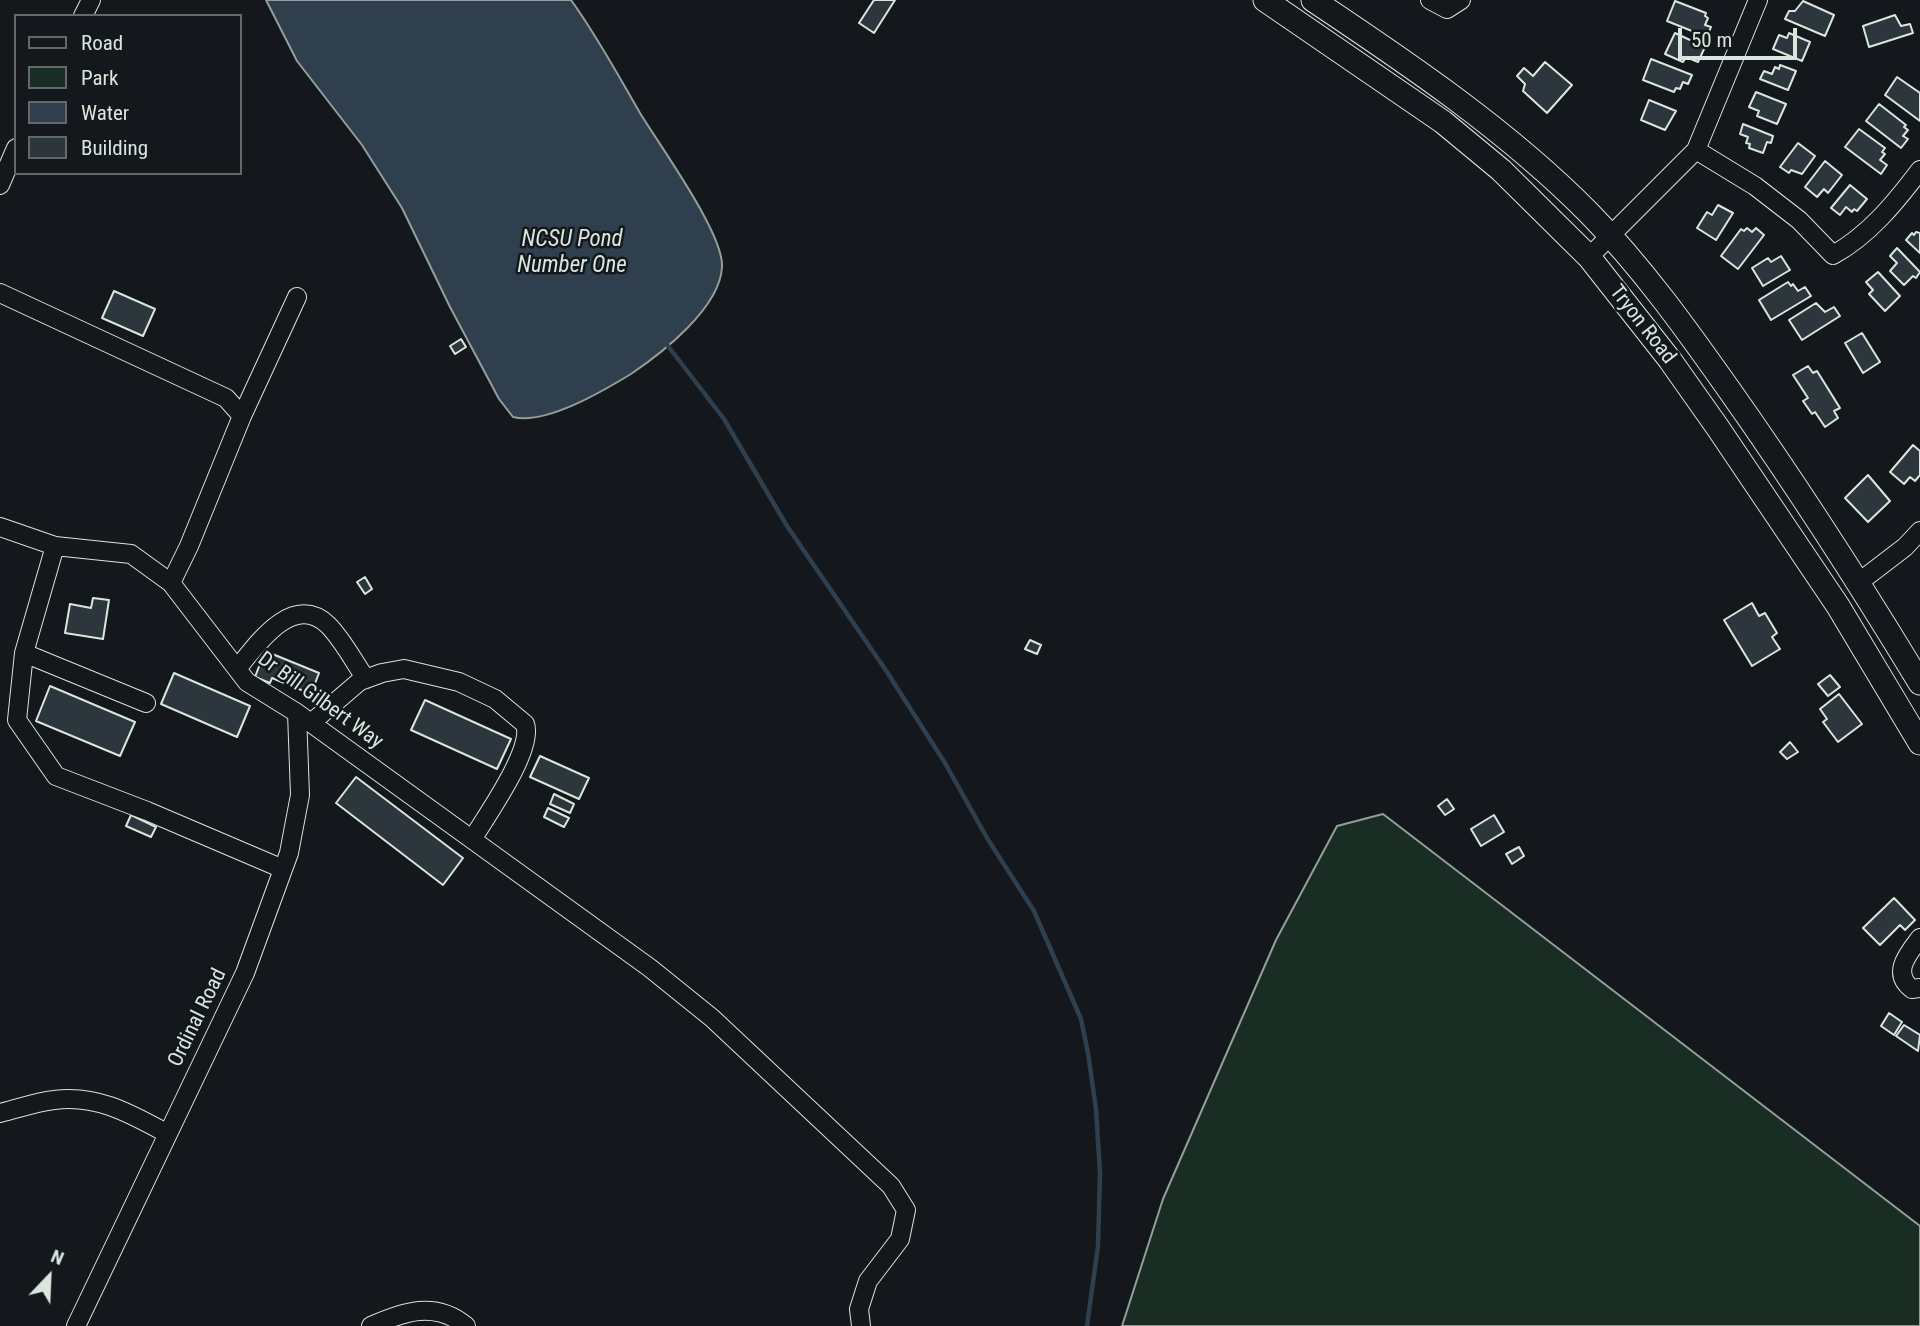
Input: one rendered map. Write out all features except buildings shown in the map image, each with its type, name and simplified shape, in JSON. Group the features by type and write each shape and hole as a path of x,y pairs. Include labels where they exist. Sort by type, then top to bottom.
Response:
{"main road":[{"name":"Tryon Road","path":"1265,0 1452,129 1527,195 1589,257 1670,360 1718,428 1838,606 1920,743"},
{"name":"Tryon Road","path":"1318,1 1487,124 1559,184 1610,235 1703,352 1812,510 1920,683"}],"street":[{"path":"1430,0 1447,9 1461,0"},
{"path":"1589,257 1696,150 1758,0"},
{"path":"1696,150 1755,186 1788,212 1833,255 1852,245 1872,227 1920,170"},
{"path":"0,185 14,153"},
{"path":"0,293 226,398 242,416"},
{"path":"171,583 242,416 298,297"},
{"name":"Dr Bill Gilbert Way","path":"0,527 55,546 131,554 171,583 247,682 304,718 511,865 712,1017 891,1186 906,1210 900,1239 868,1281 859,1308 861,1326"},
{"path":"1858,583 1905,547 1920,531"},
{"path":"55,546 24,653 17,720 56,776 147,811 283,869"},
{"path":"237,669 274,627 288,617 307,614 326,624 366,679"},
{"path":"24,653 146,703"},
{"path":"304,718 366,679 404,668 459,682 495,699 525,724 527,739 520,759 473,838"},
{"name":"Ordinal Road","path":"76,1326 245,973 289,853 300,795 304,718"},
{"path":"1920,937 1903,961 1901,973 1904,983 1912,989 1920,988"},
{"path":"0,1113 54,1100 88,1100 123,1109 168,1134"},
{"path":"371,1326 406,1311 434,1311 458,1319 466,1326"}],"green space":[{"path":"1383,814 1920,1226 1920,1326 1122,1326 1163,1199 1276,940 1337,826"}],"water":[{"name":"NCSU Pond Number One","path":"266,0 571,0 689,190 713,234 722,267 719,283 701,313 673,342 619,381 557,411 541,416 513,417 499,399 450,307 402,208 362,145 297,61"}],"waterway":[{"path":"668,346 724,419 787,526 887,672 945,763 987,838 1034,911 1081,1019 1096,1109 1100,1173 1098,1246 1087,1326"}]}
